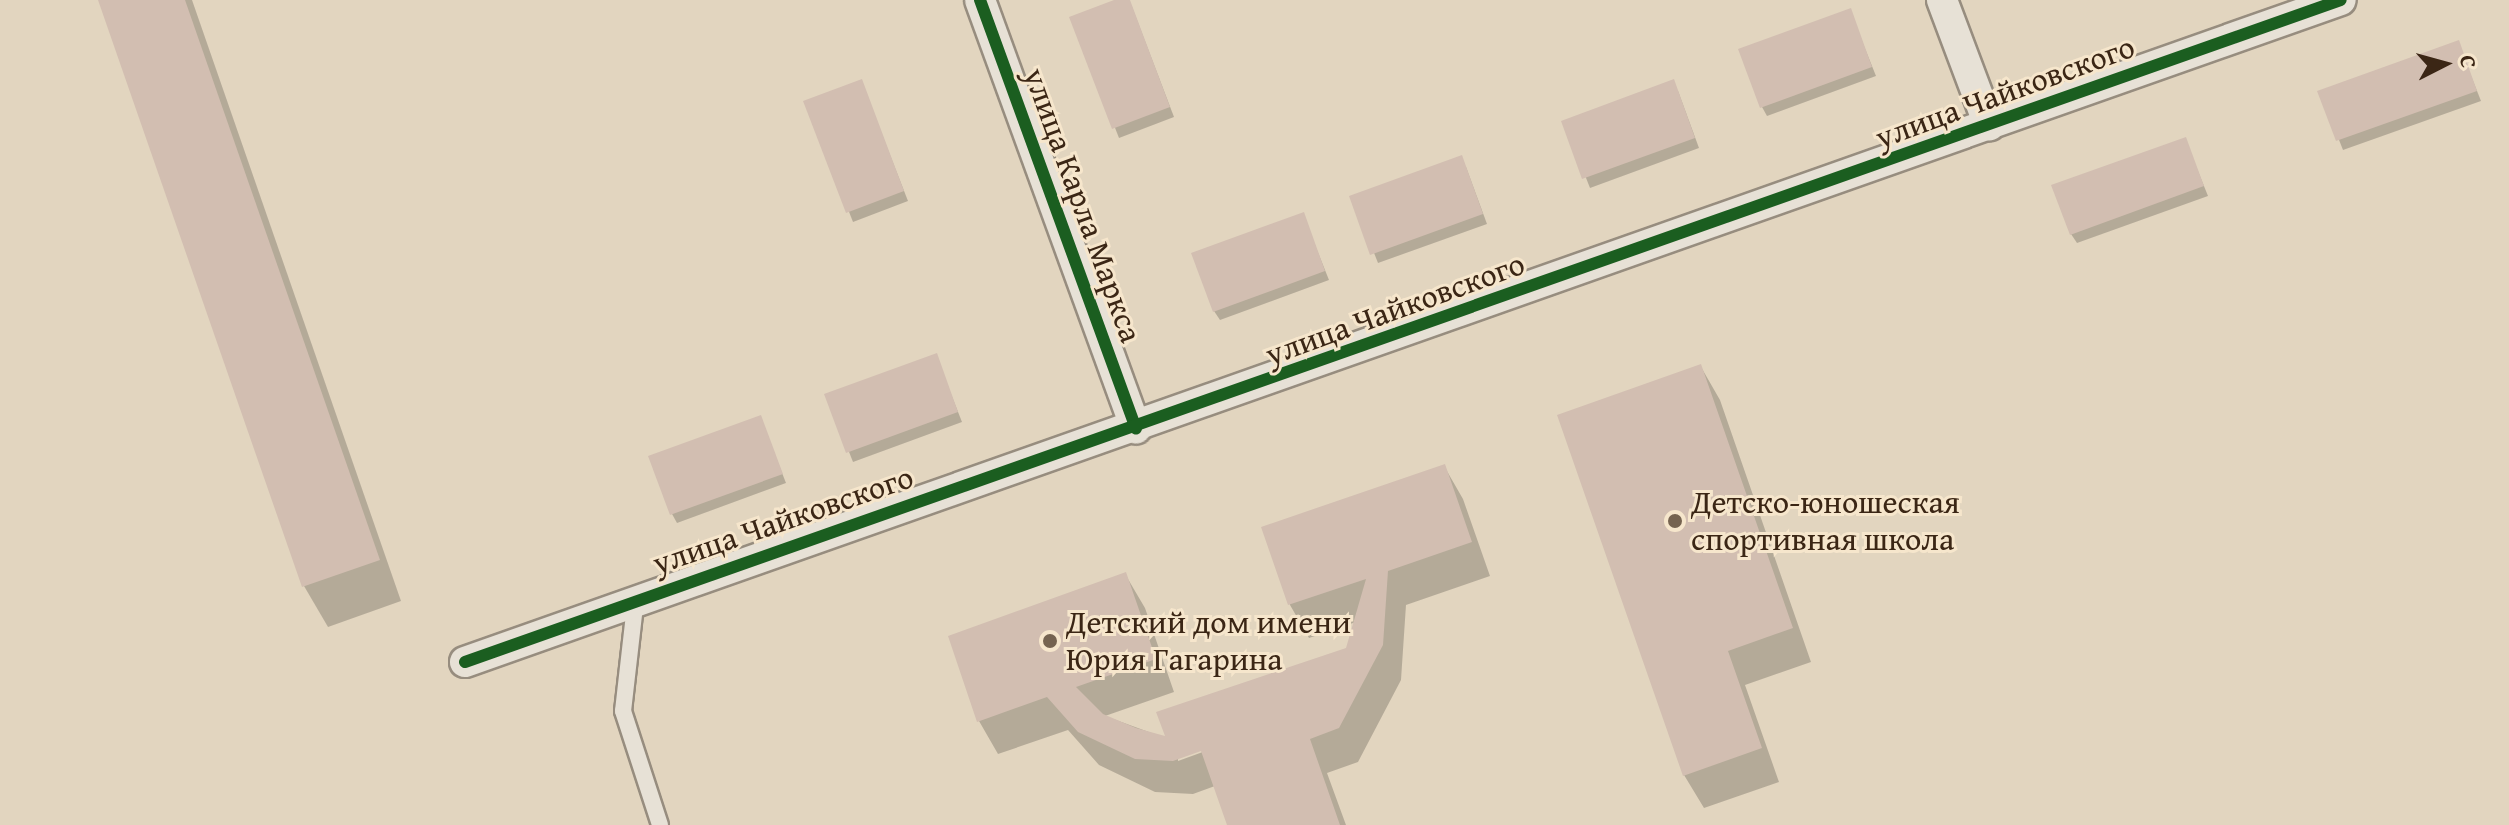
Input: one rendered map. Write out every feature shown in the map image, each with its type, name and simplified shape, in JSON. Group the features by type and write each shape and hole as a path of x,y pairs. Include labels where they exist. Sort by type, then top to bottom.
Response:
{"street":[{"name":"улица Карла Маркса","path":"980,0 1136,429"},
{"path":"1942,0 1989,125"},
{"name":"улица Чайковского","path":"465,662 636,597 1136,429 2341,0"}],"lane":[{"path":"636,597 623,711 660,825"}],"building":[{"path":"98,0 185,0 380,560 302,587"},
{"path":"1114,0 1130,0 1170,107 1112,129 1069,17"},
{"path":"1851,8 1872,67 1760,108 1738,49"},
{"path":"2459,40 2477,91 2336,141 2317,91"},
{"path":"862,79 904,191 846,213 803,101"},
{"path":"1674,79 1695,138 1582,179 1561,121"},
{"path":"2186,137 2204,186 2070,235 2051,185"},
{"path":"1462,155 1483,214 1370,255 1349,196"},
{"path":"1304,212 1325,271 1213,312 1191,253"},
{"path":"937,353 958,412 846,453 824,394"},
{"name":"Детско-юношеская спортивная школа","path":"1701,364 1793,628 1728,651 1762,748 1683,776 1557,415"},
{"path":"761,415 783,474 670,515 648,456"},
{"name":"Детский дом имени Юрия Гагарина","path":"1445,464 1472,542 1388,571 1383,645 1339,728 1310,739 1340,825 1227,825 1201,751 1173,761 1135,759 1078,732 1047,697 977,722 948,636 1126,572 1156,659 1076,687 1103,714 1136,728 1165,736 1156,712 1346,648 1366,579 1288,605 1261,527"}],"cycle path":[{"path":"980,0 1136,429"},
{"path":"465,662 2341,0"}],"place":[{"name":"Детско-юношеская спортивная школа","path":"1675,521"},
{"name":"Детский дом имени Юрия Гагарина","path":"1050,641"}]}
